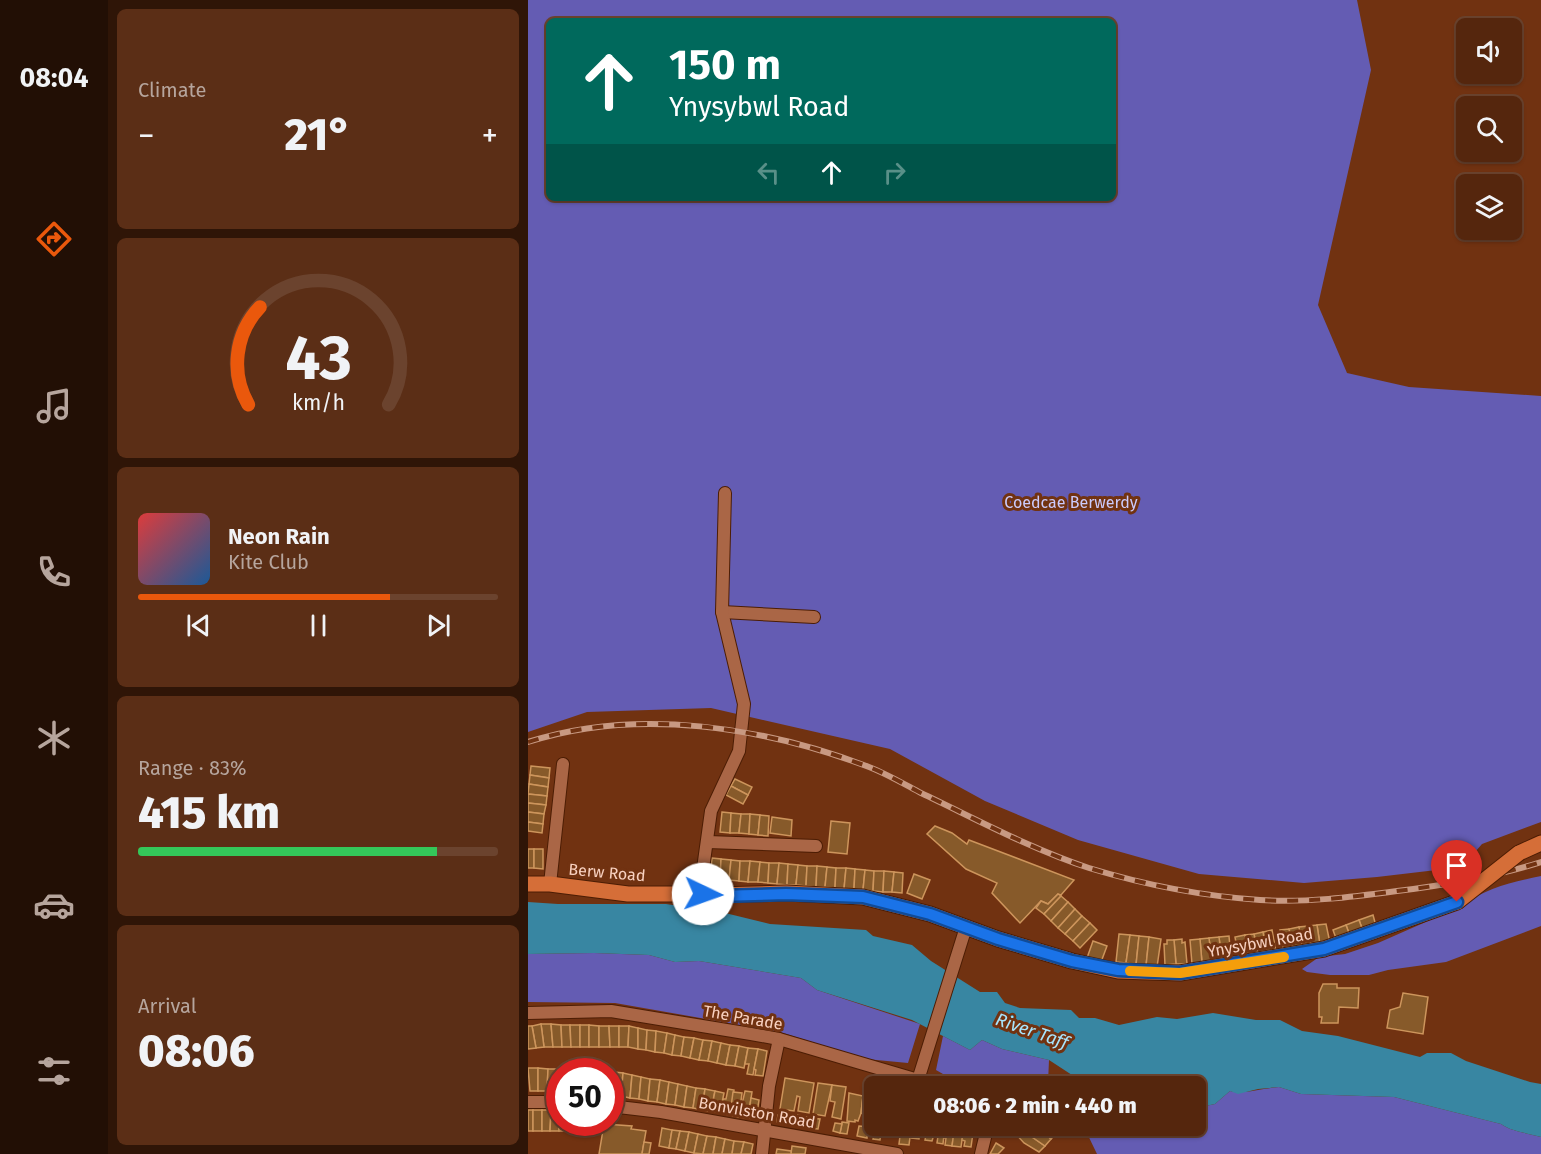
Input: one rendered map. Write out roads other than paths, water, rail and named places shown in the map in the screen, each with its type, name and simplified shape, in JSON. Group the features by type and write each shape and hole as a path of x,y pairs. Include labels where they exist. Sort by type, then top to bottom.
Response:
{"main road":[{"name":"Ynysybwl Road","path":"964,933 1072,961 1118,970 1180,973 1324,949 1457,902 1520,853 1541,843"},
{"name":"Berw Road","path":"528,884 550,884 628,894 716,896 786,894 863,897 911,908 964,933"}],"street":[{"path":"703,894 701,883 711,811 739,751 744,704 722,612 725,493"},
{"path":"722,612 814,617"},
{"path":"550,884 563,764"},
{"path":"708,842 816,846"},
{"path":"919,1076 964,933"},
{"name":"The Parade","path":"528,1012 611,1011 779,1039 904,1076"},
{"path":"762,1154 769,1086 779,1039"},
{"path":"528,1102 546,1102"},
{"name":"Bonvilston Road","path":"624,1108 661,1112 897,1154"},
{"path":"981,1154 986,1136"}],"water":[{"name":"River Taff","path":"528,902 666,904 721,912 770,924 866,930 873,936 912,945 931,961 980,992 997,992 1005,1003 1020,1008 1071,1010 1079,1018 1095,1018 1119,1025 1157,1017 1177,1019 1213,1013 1256,1020 1280,1020 1302,1031 1338,1036 1420,1057 1427,1053 1451,1053 1466,1061 1541,1084 1541,1137 1515,1131 1501,1124 1394,1097 1301,1094 1279,1087 1238,1094 1230,1091 1215,1104 1206,1106 1206,1076 1076,1076 1049,1060 1002,1049 982,1040 970,1050 912,1020 817,990 801,978 699,961 675,962 649,955 528,954"}],"railway":[{"path":"528,742 570,731 656,724 700,726 787,741 876,770 1004,833 1089,868 1131,880 1217,896 1277,901 1346,897 1469,880 1541,862"}],"park label":[{"name":"Coedcae Berwerdy","path":"1071,502"}]}
